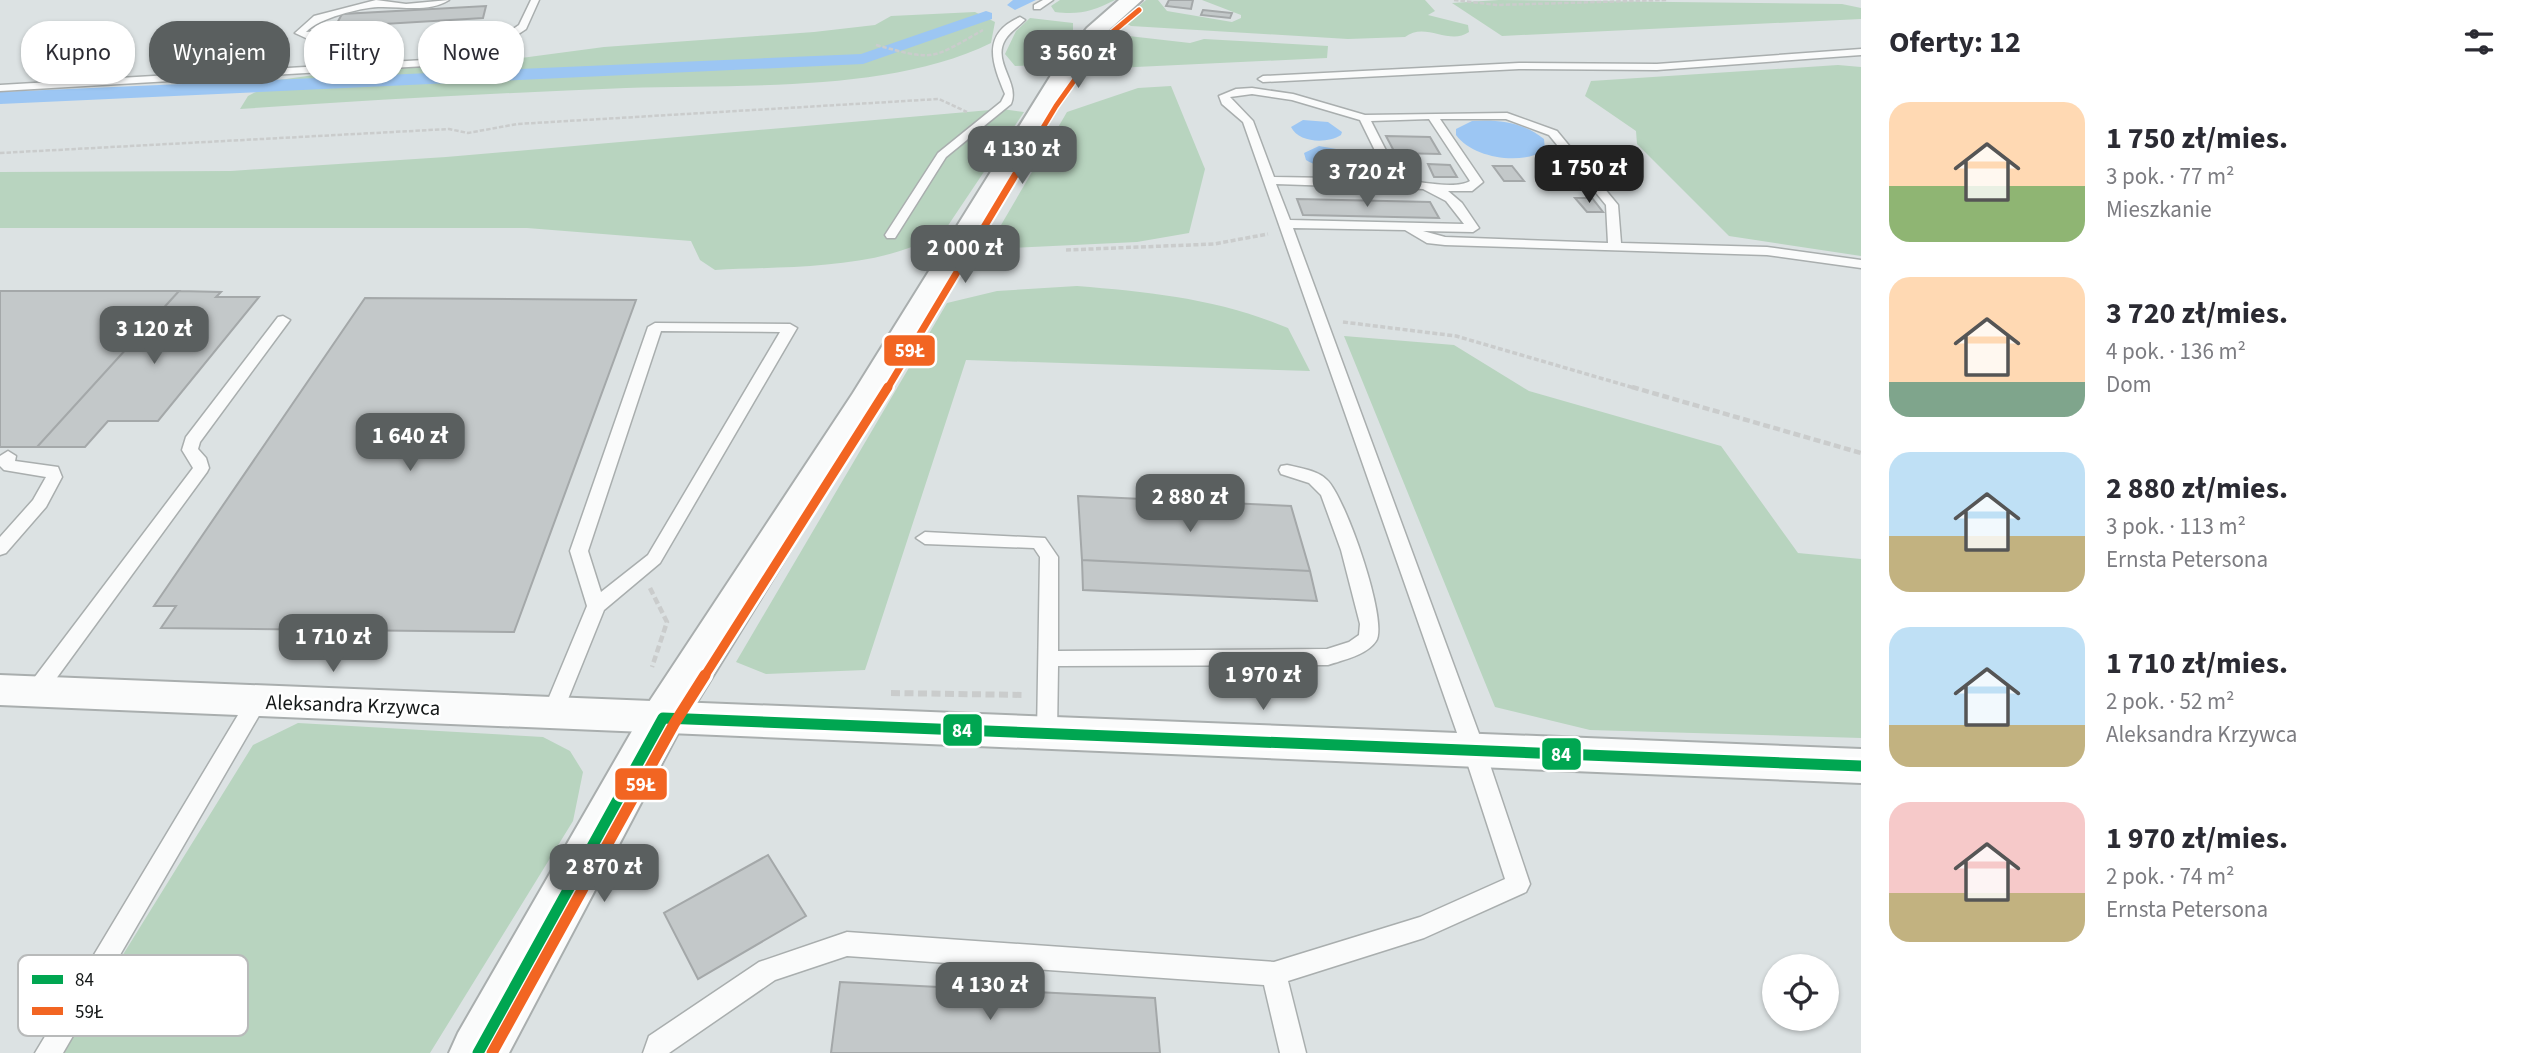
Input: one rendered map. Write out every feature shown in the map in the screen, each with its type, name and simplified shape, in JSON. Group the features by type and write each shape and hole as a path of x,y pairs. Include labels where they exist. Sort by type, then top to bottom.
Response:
{"street":[{"path":"478,1053 663,718 929,295 1046,100 1073,57 1094,31 1111,14 1132,0"},
{"name":"Aleksandra Krzywca","path":"18,691 1861,766"}],"lane":[{"path":"312,21 380,2 406,6 445,0"},
{"path":"0,88 460,61 490,50 523,27 535,0"},
{"path":"1037,7 1049,0"},
{"path":"891,235 942,155 1002,107 1010,94 999,66 996,48 1006,29 1015,23"},
{"path":"1263,79 1518,66 1657,67 1861,52"},
{"path":"656,1053 658,1045 768,970 846,944 1274,974 1424,927 1518,884 1474,750 1248,121 1226,102 1224,96 1228,93 1293,96 1364,118 1507,116 1553,133 1612,205 1615,247"},
{"path":"1269,180 1397,183 1468,188 1477,182 1432,116"},
{"path":"1364,118 1397,183"},
{"path":"1285,227 1472,228 1458,203 1436,187"},
{"path":"1406,227 1432,240 1768,251 1861,264"},
{"path":"18,691 201,468 198,457 190,450 192,441 283,320"},
{"path":"552,714 596,606 654,559 790,328 655,327 579,551 596,606"},
{"path":"0,549 33,512 54,478 52,471 10,466 6,463 8,456"},
{"path":"1048,659 1328,657 1356,648 1368,638 1370,624 1335,503 1323,485 1305,474 1287,470"},
{"path":"925,538 1039,542 1049,556 1047,734"},
{"path":"106,955 257,701"},
{"path":"1274,974 1293,1053"},
{"path":"48,1053 58,1036"}],"path":[{"path":"1454,0 1496,5 1667,0"},
{"path":"876,45 893,48 913,57 940,54 983,30 1015,23"},
{"path":"0,153 449,129 468,133 517,124 939,99 971,114 1002,107"},
{"path":"1066,250 1214,244 1285,227"},
{"path":"1318,319 1456,336 1861,453"},
{"path":"640,571 667,622 651,672 663,718"}],"green space":[{"path":"1060,0 1115,0 1086,11 1055,12 1051,6"},
{"path":"1146,0 1158,0 1167,11 1232,22 1241,18 1241,15 1202,0 1425,0 1435,11 1428,15 1468,25 1469,32 1453,36 1421,31 1405,37 1348,39 1131,26 1122,21"},
{"path":"1499,0 1842,4 1861,8 1861,19 1502,36 1452,3"},
{"path":"975,12 995,22 991,43 951,59 907,71 860,78 813,83 481,94 240,109 248,96 271,84 290,84 290,78 304,76 304,84 404,84 404,67 418,66 418,84 524,84 524,58 604,47 814,32 875,25 891,16"},
{"path":"1030,18 1073,23 1073,34 1041,65 1015,66 1005,54 1016,31"},
{"path":"1111,34 1190,43 1204,39 1328,46 1327,58 1094,69 1089,65 1102,37"},
{"path":"1838,65 1861,67 1861,256 1729,236 1637,144 1636,131 1585,96 1591,81"},
{"path":"1171,86 1205,169 1189,233 1137,242 987,249 1067,112 1138,88"},
{"path":"1002,109 1024,112 945,230 894,253 834,264 715,270 700,260 691,241 527,228 0,228 0,172 231,171 446,157"},
{"path":"1077,286 1184,298 1262,318 1288,328 1310,371 966,360 865,670 766,674 736,662 947,303 997,291"},
{"path":"1344,336 1454,345 1529,391 1721,446 1798,553 1861,559 1861,738 1590,730 1495,707"},
{"path":"298,723 543,737 570,751 583,772 573,821 430,1053 62,1053 73,1036 248,1036 248,955 123,955 253,745"}],"water":[{"path":"1303,120 1328,122 1342,132 1341,135 1321,141 1307,139 1291,127"},
{"path":"1472,121 1500,121 1519,125 1544,139 1545,150 1523,158 1485,154 1464,143 1456,135 1456,129"},
{"path":"1319,146 1342,150 1354,160 1350,165 1331,169 1306,160 1304,153"}],"building":[{"path":"1169,0 1193,0 1191,9 1166,6"},
{"path":"486,6 483,18 404,23 338,21 342,14"},
{"path":"1203,10 1232,13 1230,18 1201,15"},
{"path":"1386,136 1430,137 1440,154 1395,153"},
{"path":"1428,164 1450,165 1457,177 1434,177"},
{"path":"1493,166 1512,166 1524,181 1504,181"},
{"path":"1575,198 1592,198 1603,212 1587,212"},
{"path":"1297,199 1430,202 1439,218 1303,215"},
{"path":"0,291 179,291 37,447 0,447"},
{"path":"179,291 221,292 216,297 259,297 158,421 108,421 85,447 37,447"},
{"path":"365,298 636,300 514,632 161,628 176,606 154,606"},
{"path":"1078,496 1291,506 1310,571 1082,560"},
{"path":"1082,560 1310,571 1317,601 1083,590"},
{"path":"768,855 806,916 698,979 664,913"},
{"path":"840,982 1155,998 1160,1053 831,1053"}],"waterway":[{"path":"1015,5 1028,0"},
{"path":"0,98 863,59 986,16"}],"transit line":[{"name":"59Ł","path":"492,1053 674,724 880,400 1056,106 1103,40 1139,10"},
{"name":"84","path":"663,718 1861,766"},
{"name":"84","path":"478,1053 663,718"}]}
